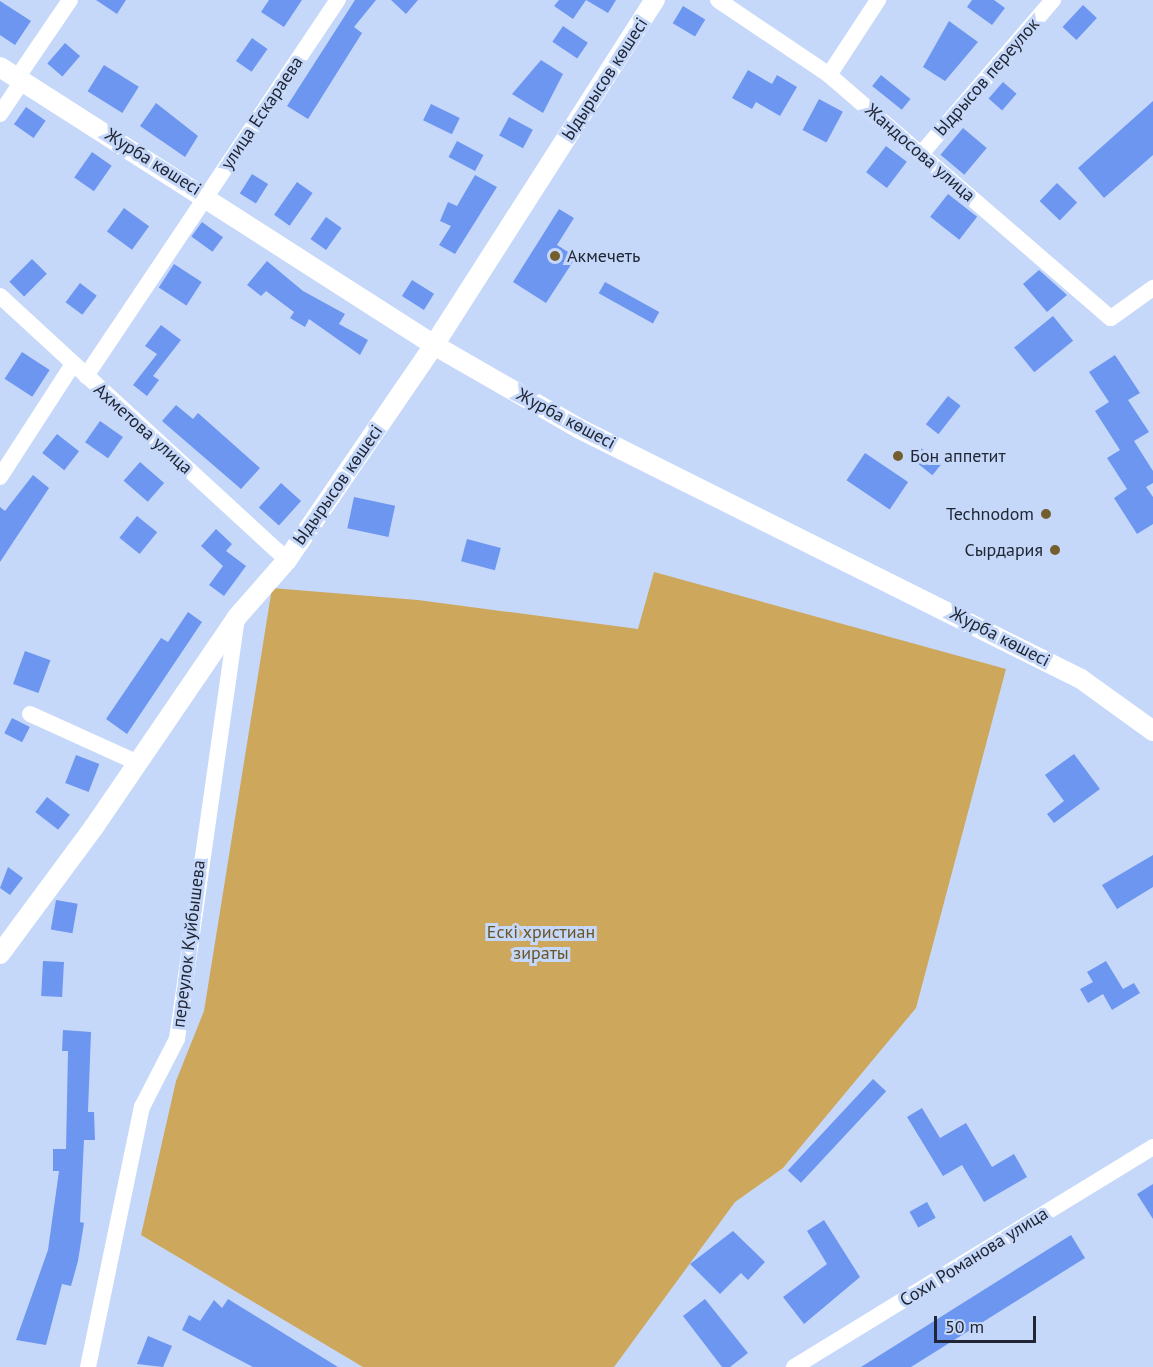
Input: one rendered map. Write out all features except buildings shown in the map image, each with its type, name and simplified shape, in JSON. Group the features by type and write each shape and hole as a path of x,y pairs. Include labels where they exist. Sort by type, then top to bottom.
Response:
{"street":[{"path":"0,114 70,0"},
{"name":"улица Ескараева","path":"86,376 338,0"},
{"name":"Ыдырысов көшесі","path":"0,954 138,763 237,617 287,560 435,345 655,0"},
{"name":"Жандосова улица","path":"718,0 829,75 1111,318 1153,288"},
{"path":"829,75 878,0"},
{"name":"Ыдрысов переулок","path":"921,154 1053,0"},
{"name":"Журба көшесі","path":"0,67 207,196 435,345 580,429 1081,679 1153,731"},
{"name":"Ахметова улица","path":"0,296 287,560"},
{"path":"0,477 73,364"},
{"name":"переулок Куйбышева","path":"88,1367 142,1107 177,1039 237,617"},
{"path":"30,714 138,763"},
{"name":"Сохи Романова улица","path":"794,1367 1153,1147"}],"green space":[{"name":"Ескі христиан зираты","path":"654,572 1006,669 916,1008 783,1168 735,1202 614,1367 363,1367 141,1235 176,1081 204,1011 272,588 418,600 638,629"}],"place":[{"name":"Акмечеть","path":"555,256"},
{"name":"Бон аппетит","path":"898,456"},
{"name":"Technodom","path":"1046,514"},
{"name":"Сырдария","path":"1055,550"}]}
